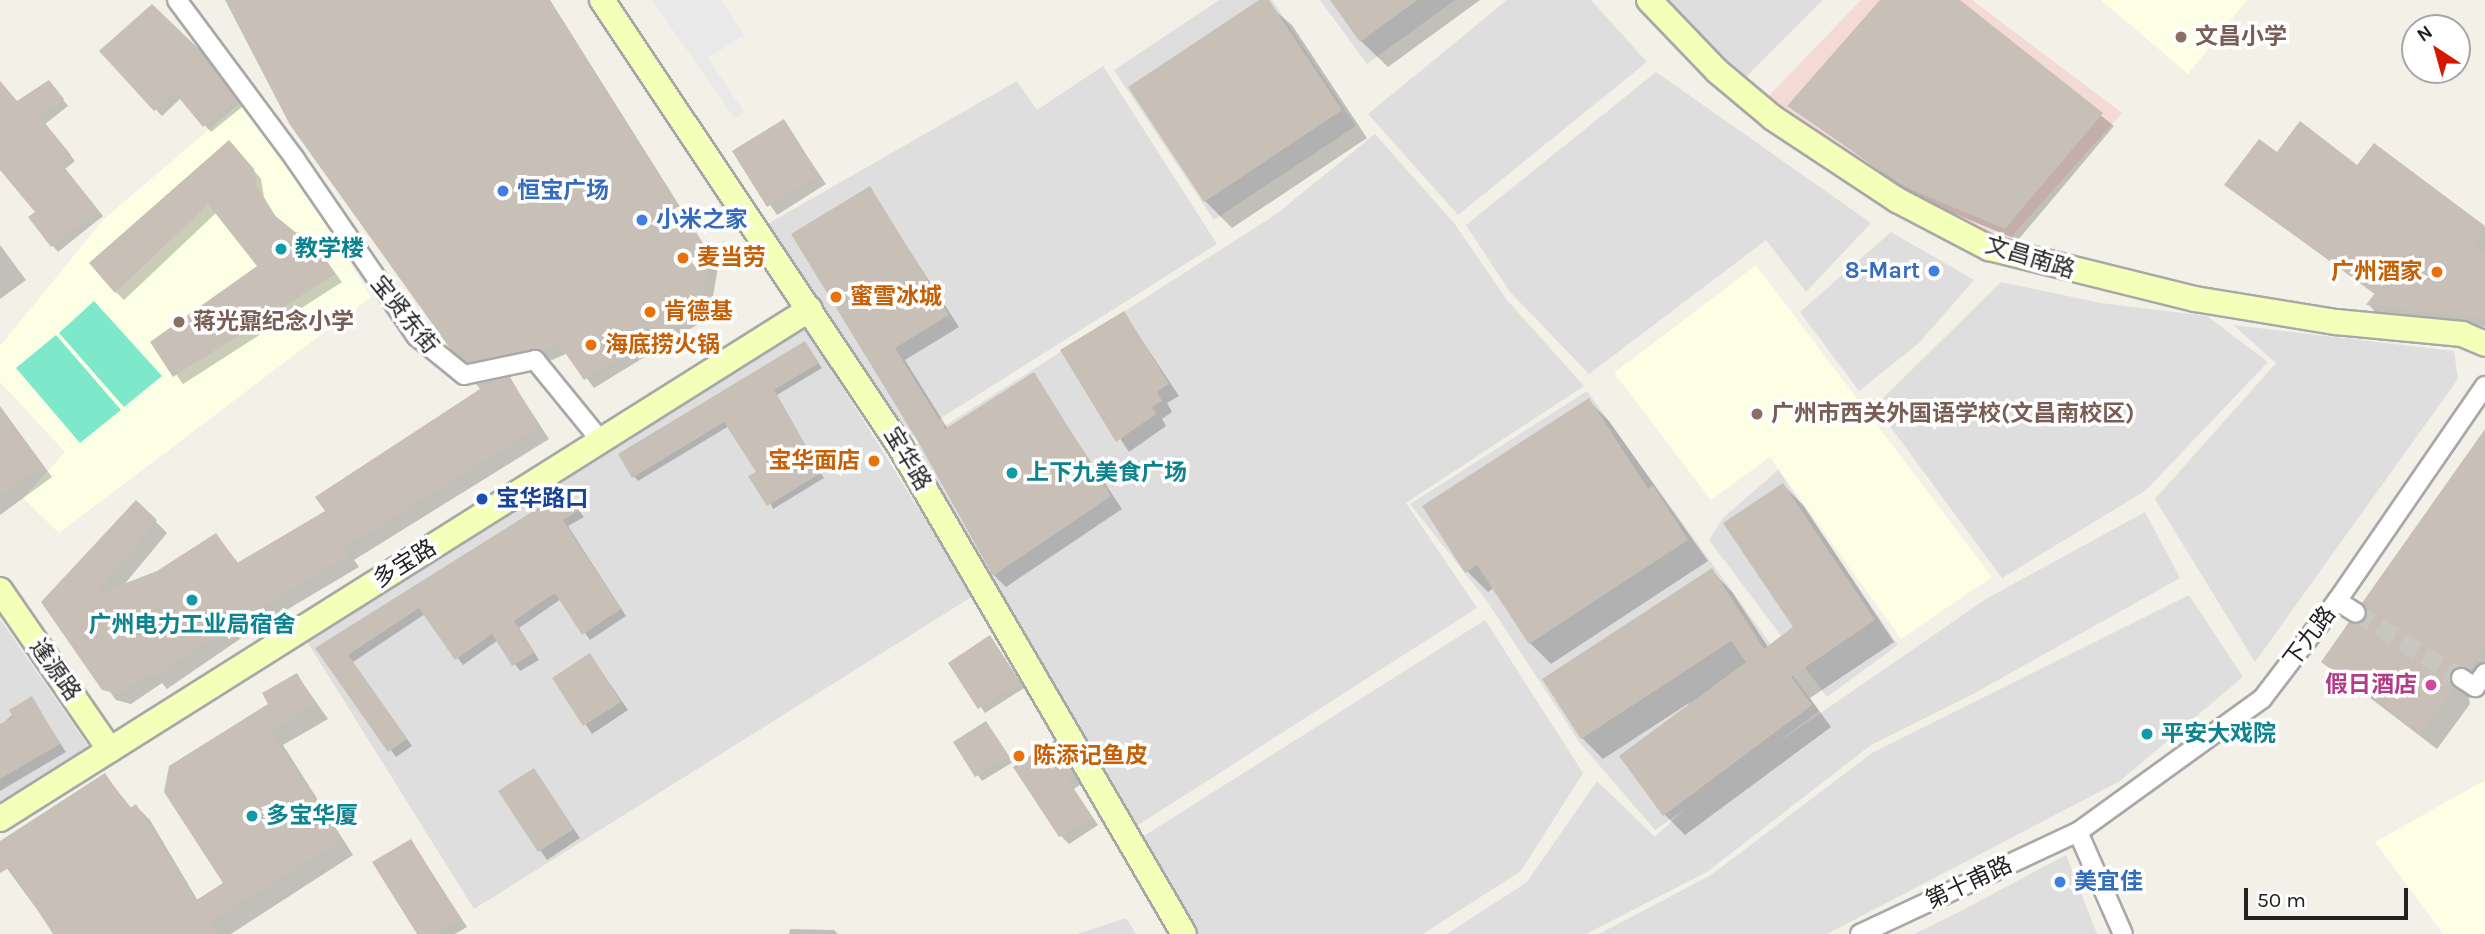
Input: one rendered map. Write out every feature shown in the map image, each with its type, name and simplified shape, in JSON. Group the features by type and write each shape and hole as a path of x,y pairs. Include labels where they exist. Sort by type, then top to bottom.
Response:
{"street":[{"name":"宝贤东街","path":"177,0 295,159 416,336 464,375 535,360 601,441"},
{"name":"宝华路","path":"602,0 810,309 920,479 1184,934"},
{"name":"文昌南路","path":"1649,0 1717,71 1773,118 1897,200 1989,248 2195,299 2336,323 2462,334 2485,344"},
{"name":"多宝路","path":"0,818 810,309"},
{"name":"下九路","path":"2078,832 2262,699 2337,601 2485,386"},
{"name":"逢源路","path":"0,590 110,750"},
{"path":"2337,601 2356,613"},
{"path":"2078,832 2123,934"},
{"name":"第十甫路","path":"1860,934 2078,832"}],"shaded area":[{"path":"652,0 721,0 744,35 708,58 744,112 735,119"},
{"path":"1219,0 1272,0 1356,126 1214,220 1114,70"},
{"path":"1320,0 1455,0 1367,64"},
{"path":"1507,0 1591,0 1647,62 1458,215 1368,114"},
{"path":"1663,0 1823,0 1740,83"},
{"path":"1861,0 1972,0 2122,113 2004,245 1868,176 1764,101"},
{"name":"文昌小学","path":"2101,0 2247,0 2188,74"},
{"path":"1103,66 1217,244 903,442 766,225 1017,81 1037,110"},
{"path":"1656,72 1871,223 1806,292 1766,240 1589,374 1510,292 1466,225"},
{"name":"蒋光鼐纪念小学","path":"240,103 309,198 371,297 59,533 23,498 65,452 0,382 0,346 103,220"},
{"path":"1375,134 1454,223 1507,300 1584,386 1406,503 1477,608 1132,829 907,450 1275,215"},
{"path":"1891,232 1974,280 1919,343 1859,391 1800,312"},
{"name":"广州市西关外国语学校(文昌南校区)","path":"1756,265 1992,577 1901,639 1770,457 1711,500 1614,373"},
{"path":"2001,282 2101,303 2207,316 2268,362 2145,491 2002,578 1875,406"},
{"path":"2233,325 2454,351 2458,379 2255,662 2155,499 2276,363"},
{"path":"805,327 973,596 474,909 306,640"},
{"path":"1587,391 1819,711 1773,746 1986,599 2145,512 2180,578 1973,694 1871,745 1707,872 1586,934 1447,934 1527,882 1597,781 1655,837 1685,809 1655,830 1580,743 1487,601 1410,504"},
{"path":"1778,470 1898,645 1827,697 1709,540 1723,518"},
{"path":"2189,595 2243,677 2120,781 1827,934 1599,934 1711,875 1872,753"},
{"path":"0,619 89,747 0,802"},
{"path":"1485,620 1583,773 1521,871 1423,934 1195,934 1136,841"},
{"path":"2485,780 2485,934 2443,934 2375,842"},
{"path":"2066,855 2097,934 1914,934 1957,913"},
{"path":"1126,918 1136,934 1077,934"}],"green space":[{"path":"94,301 162,376 124,407 59,333"},
{"path":"56,335 121,410 80,443 16,368"}],"building":[{"name":"恒宝广场","path":"225,0 549,0 710,256 702,298 688,316 584,380 559,344 542,352 533,349 467,363 451,350 290,125"},
{"path":"1259,0 1269,0 1342,110 1204,202 1128,87"},
{"path":"1330,0 1417,0 1360,42"},
{"path":"1880,0 1960,0 2103,113 2005,229 1905,187 1787,106"},
{"path":"152,4 201,51 237,100 203,127 175,93 154,111 99,51"},
{"path":"49,80 64,99 40,117 71,155 61,163 98,210 51,247 28,217 35,212 0,170 0,81 17,101"},
{"path":"784,119 819,175 767,207 732,151"},
{"path":"2300,121 2357,165 2374,143 2485,226 2475,246 2485,252 2485,319 2366,305 2375,293 2224,185 2259,139 2277,152"},
{"name":"教学楼","path":"229,140 254,169 257,187 272,213 295,232 310,235 335,274 173,377 150,342 257,266 208,204 115,293 89,263"},
{"path":"870,186 949,315 895,348 945,429 1034,372 1111,496 993,576 920,445 791,234"},
{"path":"1124,311 1169,384 1157,392 1162,401 1152,407 1156,414 1116,442 1060,350"},
{"path":"805,341 819,363 774,390 821,473 767,506 748,476 756,472 724,422 632,478 618,454"},
{"path":"510,377 539,427 344,548 349,556 244,617 155,678 151,673 119,694 102,690 41,602 136,500 157,520 95,595 157,571 216,533 237,563 325,511 315,497 480,389 476,384"},
{"path":"1589,398 1648,489 1653,485 1688,540 1529,644 1477,565 1465,573 1422,506"},
{"path":"0,407 42,465 0,496"},
{"path":"2485,429 2485,647 2468,669 2452,671 2455,687 2421,734 2321,662 2349,622 2365,620 2362,603"},
{"path":"1783,483 1875,620 1791,677 1812,705 1663,816 1619,756 1746,662 1731,641 1581,739 1542,679 1712,568 1764,649 1793,627 1723,523"},
{"path":"567,490 579,510 563,520 621,609 582,635 555,593 514,621 534,653 512,666 492,634 455,660 419,608 348,655 407,739 388,752 315,648"},
{"path":"990,635 1020,682 978,709 948,663"},
{"path":"590,653 621,702 583,726 552,678"},
{"path":"297,673 315,704 270,731 340,841 210,922 218,934 53,934 10,867 0,873 0,841 105,773 129,809 136,804 195,901 223,883 164,792 169,766 268,704 262,693"},
{"path":"32,696 60,744 0,779 0,724 13,717 9,710"},
{"path":"986,721 1009,756 975,777 953,742"},
{"path":"1054,740 1074,775 1067,780 1092,817 1059,837 1013,767"},
{"path":"534,768 574,829 538,852 498,791"},
{"path":"411,839 460,918 434,934 417,934 372,862"}],"tunnel":[{"path":"2356,613 2461,678"}],"place":[{"name":"文昌小学","path":"2181,37"},
{"name":"恒宝广场","path":"503,191"},
{"name":"小米之家","path":"642,220"},
{"name":"教学楼","path":"281,249"},
{"name":"麦当劳","path":"683,258"},
{"name":"8-Mart","path":"1934,271"},
{"name":"广州酒家","path":"2437,272"},
{"name":"蜜雪冰城","path":"836,297"},
{"name":"肯德基","path":"650,312"},
{"name":"蒋光鼐纪念小学","path":"179,322"},
{"name":"海底捞火锅","path":"591,345"},
{"name":"广州市西关外国语学校(文昌南校区)","path":"1757,414"},
{"name":"宝华面店","path":"874,461"},
{"name":"上下九美食广场","path":"1012,473"},
{"name":"宝华路口","path":"482,499"},
{"name":"广州电力工业局宿舍","path":"192,600"},
{"name":"假日酒店","path":"2431,685"},
{"name":"平安大戏院","path":"2147,734"},
{"name":"陈添记鱼皮","path":"1019,756"},
{"name":"多宝华厦","path":"252,816"},
{"name":"美宜佳","path":"2060,882"}]}
